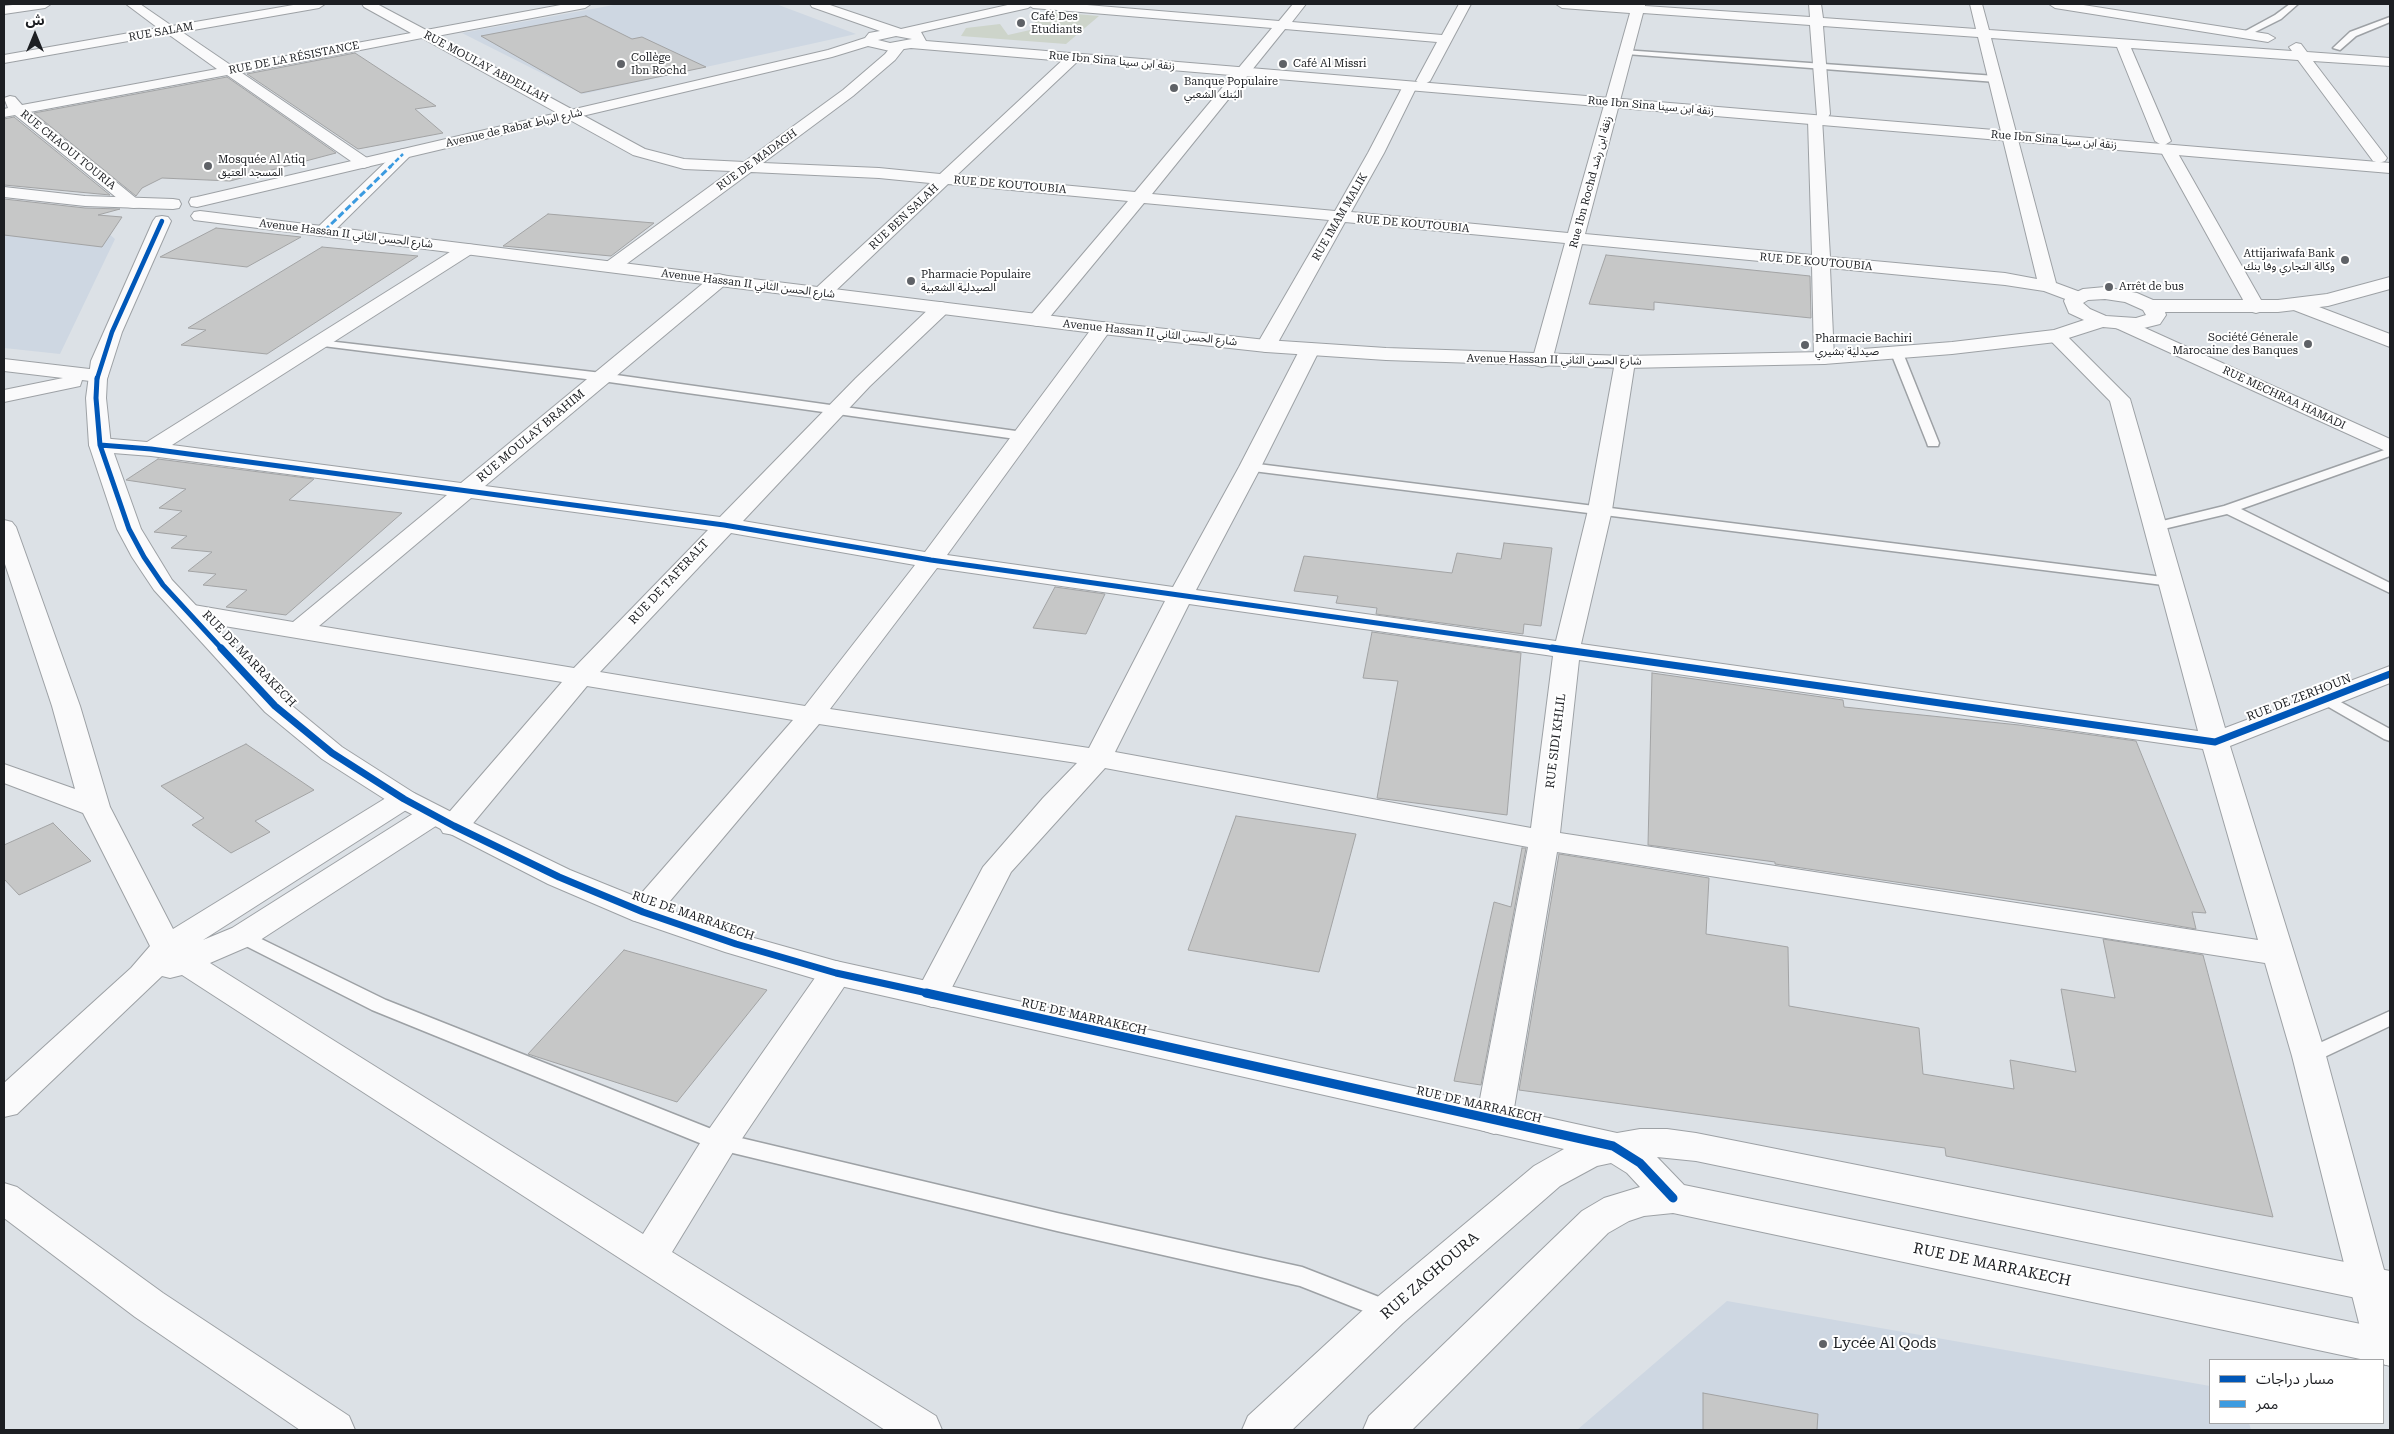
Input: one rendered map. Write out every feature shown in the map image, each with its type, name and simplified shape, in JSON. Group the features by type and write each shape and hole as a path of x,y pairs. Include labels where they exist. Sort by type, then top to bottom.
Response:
{"street":[{"path":"4,10 46,4"},
{"path":"132,4 364,163"},
{"name":"RUE SALAM","path":"4,59 319,4"},
{"name":"RUE MOULAY ABDELLAH","path":"368,4 574,114 639,152 658,158 713,167 747,167"},
{"name":"RUE DE LA RÉSISTANCE","path":"11,112 585,4"},
{"path":"816,4 908,38 956,21 1028,4"},
{"path":"1033,4 1446,39"},
{"path":"1037,320 1300,4"},
{"name":"RUE IMAM MALIK","path":"1266,346 1376,153 1466,4"},
{"path":"1562,4 1638,6 1816,22 2390,62"},
{"path":"1815,4 1820,66 1820,262 1824,358"},
{"path":"1976,4 2048,286"},
{"path":"2055,4 2390,56"},
{"path":"2107,11 2135,4"},
{"name":"Rue Ibn Rochd زنقة ابن رشد","path":"1542,361 1638,6"},
{"path":"854,19 875,41"},
{"path":"956,21 957,41"},
{"name":"Avenue de Rabat شارع الرباط","path":"178,214 364,163 832,53 875,41 908,38"},
{"name":"Rue Ibn Sina زنقة ابن سينا","path":"908,38 957,41 1246,70"},
{"name":"Rue Ibn Sina زنقة ابن سينا","path":"908,38 1073,58 1246,70 2166,145 2387,165"},
{"name":"RUE DE MADAGH","path":"610,267 848,93 890,57 908,38"},
{"path":"2292,42 2305,56 2337,105 2387,165"},
{"path":"2122,43 2166,145 2256,307"},
{"name":"RUE BEN SALAH","path":"822,293 1073,58"},
{"name":"RUE CHAOUI TOURIA","path":"4,94 11,112 134,203"},
{"path":"324,231 403,154"},
{"name":"RUE DE KOUTOUBIA","path":"747,167 836,170 945,179 1576,240 2019,280 2048,286 2076,298"},
{"name":"Avenue Hassan II شارع الحسن الثاني","path":"4,192 1102,328 1310,349 1542,361 1625,362 1824,358 1897,353 2056,336 2112,322 2136,324 2153,320 2156,315 2150,306"},
{"name":"Avenue Hassan II شارع الحسن الثاني","path":"85,201 134,203 178,214"},
{"name":"RUE DE MARRAKECH","path":"178,214 109,339 97,378 96,414 100,445 132,536 163,585 275,706 332,753 404,799 559,877 643,912 736,944 836,972 932,995 1613,1146 1640,1143 1668,1143 1696,1147 2379,1285"},
{"path":"151,449 467,249"},
{"name":"RUE MOULAY BRAHIM","path":"297,631 719,280"},
{"path":"2076,298 2093,293 2117,294 2150,306 2256,307 2298,305 2328,300 2390,283"},
{"name":"RUE MECHRAA HAMADI","path":"2076,298 2073,301 2076,309 2112,322 2390,447"},
{"path":"2298,305 2390,341"},
{"name":"RUE DE TAFERALT","path":"175,955 243,936 443,820 724,525 835,411 941,308"},
{"path":"643,912 812,715 931,560 1102,328"},
{"path":"2056,336 2120,399 2215,742 2379,1285 2388,1347"},
{"path":"932,995 998,867 1098,758 1181,594 1250,467 1310,349"},
{"name":"RUE SIDI KHLIL","path":"1494,1120 1544,840 1568,650 1600,510 1625,362"},
{"path":"4,365 97,378"},
{"path":"4,396 55,384 97,378"},
{"path":"100,445 151,449 724,525 931,560 2215,742"},
{"path":"4,527 66,706 95,807 175,955 921,1430"},
{"path":"188,612 812,715 1098,758 1544,840 2279,954"},
{"name":"RUE DE ZERHOUN","path":"2215,742 2390,674"},
{"path":"4,773 95,807"},
{"path":"4,1104 143,976 404,799"},
{"path":"649,1257 720,1142 836,972"},
{"name":"RUE DE MARRAKECH","path":"1613,1146 1640,1163 1673,1198 2388,1347"},
{"name":"RUE ZAGHOURA","path":"1263,1430 1389,1310 1547,1176 1589,1152 1613,1146"},
{"path":"4,1198 149,1305 334,1430"},
{"path":"1384,1430 1595,1222 1626,1207 1644,1201 1673,1198"}],"lane":[{"path":"2244,34 2278,17 2294,4"},
{"path":"2337,48 2354,34 2390,19"},
{"path":"1626,52 1996,79"},
{"path":"319,344 602,377 1023,436"},
{"path":"1897,353 1933,444"},
{"path":"2155,527 2229,510 2390,452"},
{"path":"1250,467 2171,582"},
{"path":"2229,510 2390,589"},
{"path":"2326,699 2390,736"},
{"path":"243,936 379,1004 720,1142 1057,1222 1302,1277 1389,1310"},
{"path":"2310,1056 2390,1018"}],"shaded area":[{"name":"Collège Ibn Rochd","path":"619,4 776,4 856,34 583,94 462,33"},
{"path":"1053,12 1099,16 1066,44 961,36 966,28 1000,24 1008,35 1030,30 1036,24 1033,20"},
{"path":"4,207 92,219 115,239 60,354 4,348"},
{"name":"Lycée Al Qods","path":"1727,1301 2209,1386 2209,1424 2249,1424 2251,1430 1577,1430"}],"building":[{"path":"586,16 632,39 642,37 706,67 581,93 481,36"},
{"path":"355,53 436,106 415,109 443,133 358,149 247,74"},
{"path":"227,77 336,153 230,181 162,178 142,188 136,196 34,113"},
{"path":"14,117 110,195 4,185 4,119"},
{"path":"4,199 85,208 120,209 98,215 122,217 102,247 4,235"},
{"path":"548,214 654,223 611,256 503,246"},
{"path":"216,228 301,237 247,267 160,257"},
{"path":"322,247 418,256 267,354 181,345 206,330 188,328"},
{"path":"1606,255 1810,276 1811,318 1654,302 1654,310 1589,304"},
{"path":"158,459 314,479 289,500 402,513 286,615 226,607 247,590 203,585 216,574 188,571 212,552 171,548 187,536 154,532 182,511 159,508 186,489 126,480"},
{"path":"1504,543 1552,548 1541,626 1524,624 1523,634 1376,614 1377,608 1336,603 1338,596 1294,591 1304,556 1452,573 1457,553 1501,559"},
{"path":"1055,587 1105,594 1086,634 1033,628"},
{"path":"1372,632 1521,653 1507,815 1377,798 1398,681 1363,678"},
{"path":"1652,673 1843,700 1844,707 2019,725 2136,741 2206,913 2192,912 2196,929 2097,912 1775,864 1775,862 1648,845"},
{"path":"246,744 314,790 255,821 270,832 231,853 192,825 204,818 161,786"},
{"path":"1236,816 1356,834 1319,972 1188,950"},
{"path":"53,823 91,861 19,895 4,879 4,845"},
{"path":"1522,848 1526,848 1481,1085 1454,1081 1494,902 1511,907"},
{"path":"1559,854 1709,878 1706,934 1788,947 1789,1006 1919,1028 1923,1074 2014,1089 2010,1060 2076,1072 2061,989 2115,998 2103,939 2203,955 2273,1217 1946,1156 1945,1148 1519,1090"},
{"path":"624,950 767,990 677,1102 528,1054"},
{"path":"1703,1393 1818,1414 1817,1430 1703,1430"}],"marked path":[{"path":"324,231 403,154"}],"cycle path":[{"path":"162,221 101,361 97,379 96,398 100,445 129,529 144,557 163,585 275,706 332,753 404,799 454,826 559,877 643,912 736,944 836,973 1613,1146 1640,1163 1673,1198"},
{"path":"100,445 151,449 724,525 931,560 2215,742 2390,674"}],"place":[{"name":"Café Des Etudiants","path":"1021,23"},
{"name":"Collège Ibn Rochd","path":"621,64"},
{"name":"Café Al Missri","path":"1283,64"},
{"name":"Banque Populaire البنك الشعبي","path":"1174,88"},
{"name":"Mosquée Al Atiq المسجد العتيق","path":"208,166"},
{"name":"Attijariwafa Bank وكالة التجاري وفا بنك","path":"2345,260"},
{"name":"Pharmacie Populaire الصيدلية الشعبية","path":"911,281"},
{"name":"Arrêt de bus","path":"2109,287"},
{"name":"Société Génerale Marocaine des Banques","path":"2308,344"},
{"name":"Pharmacie Bachiri صيدلية بشيري","path":"1805,345"},
{"name":"Lycée Al Qods","path":"1823,1344"}]}
